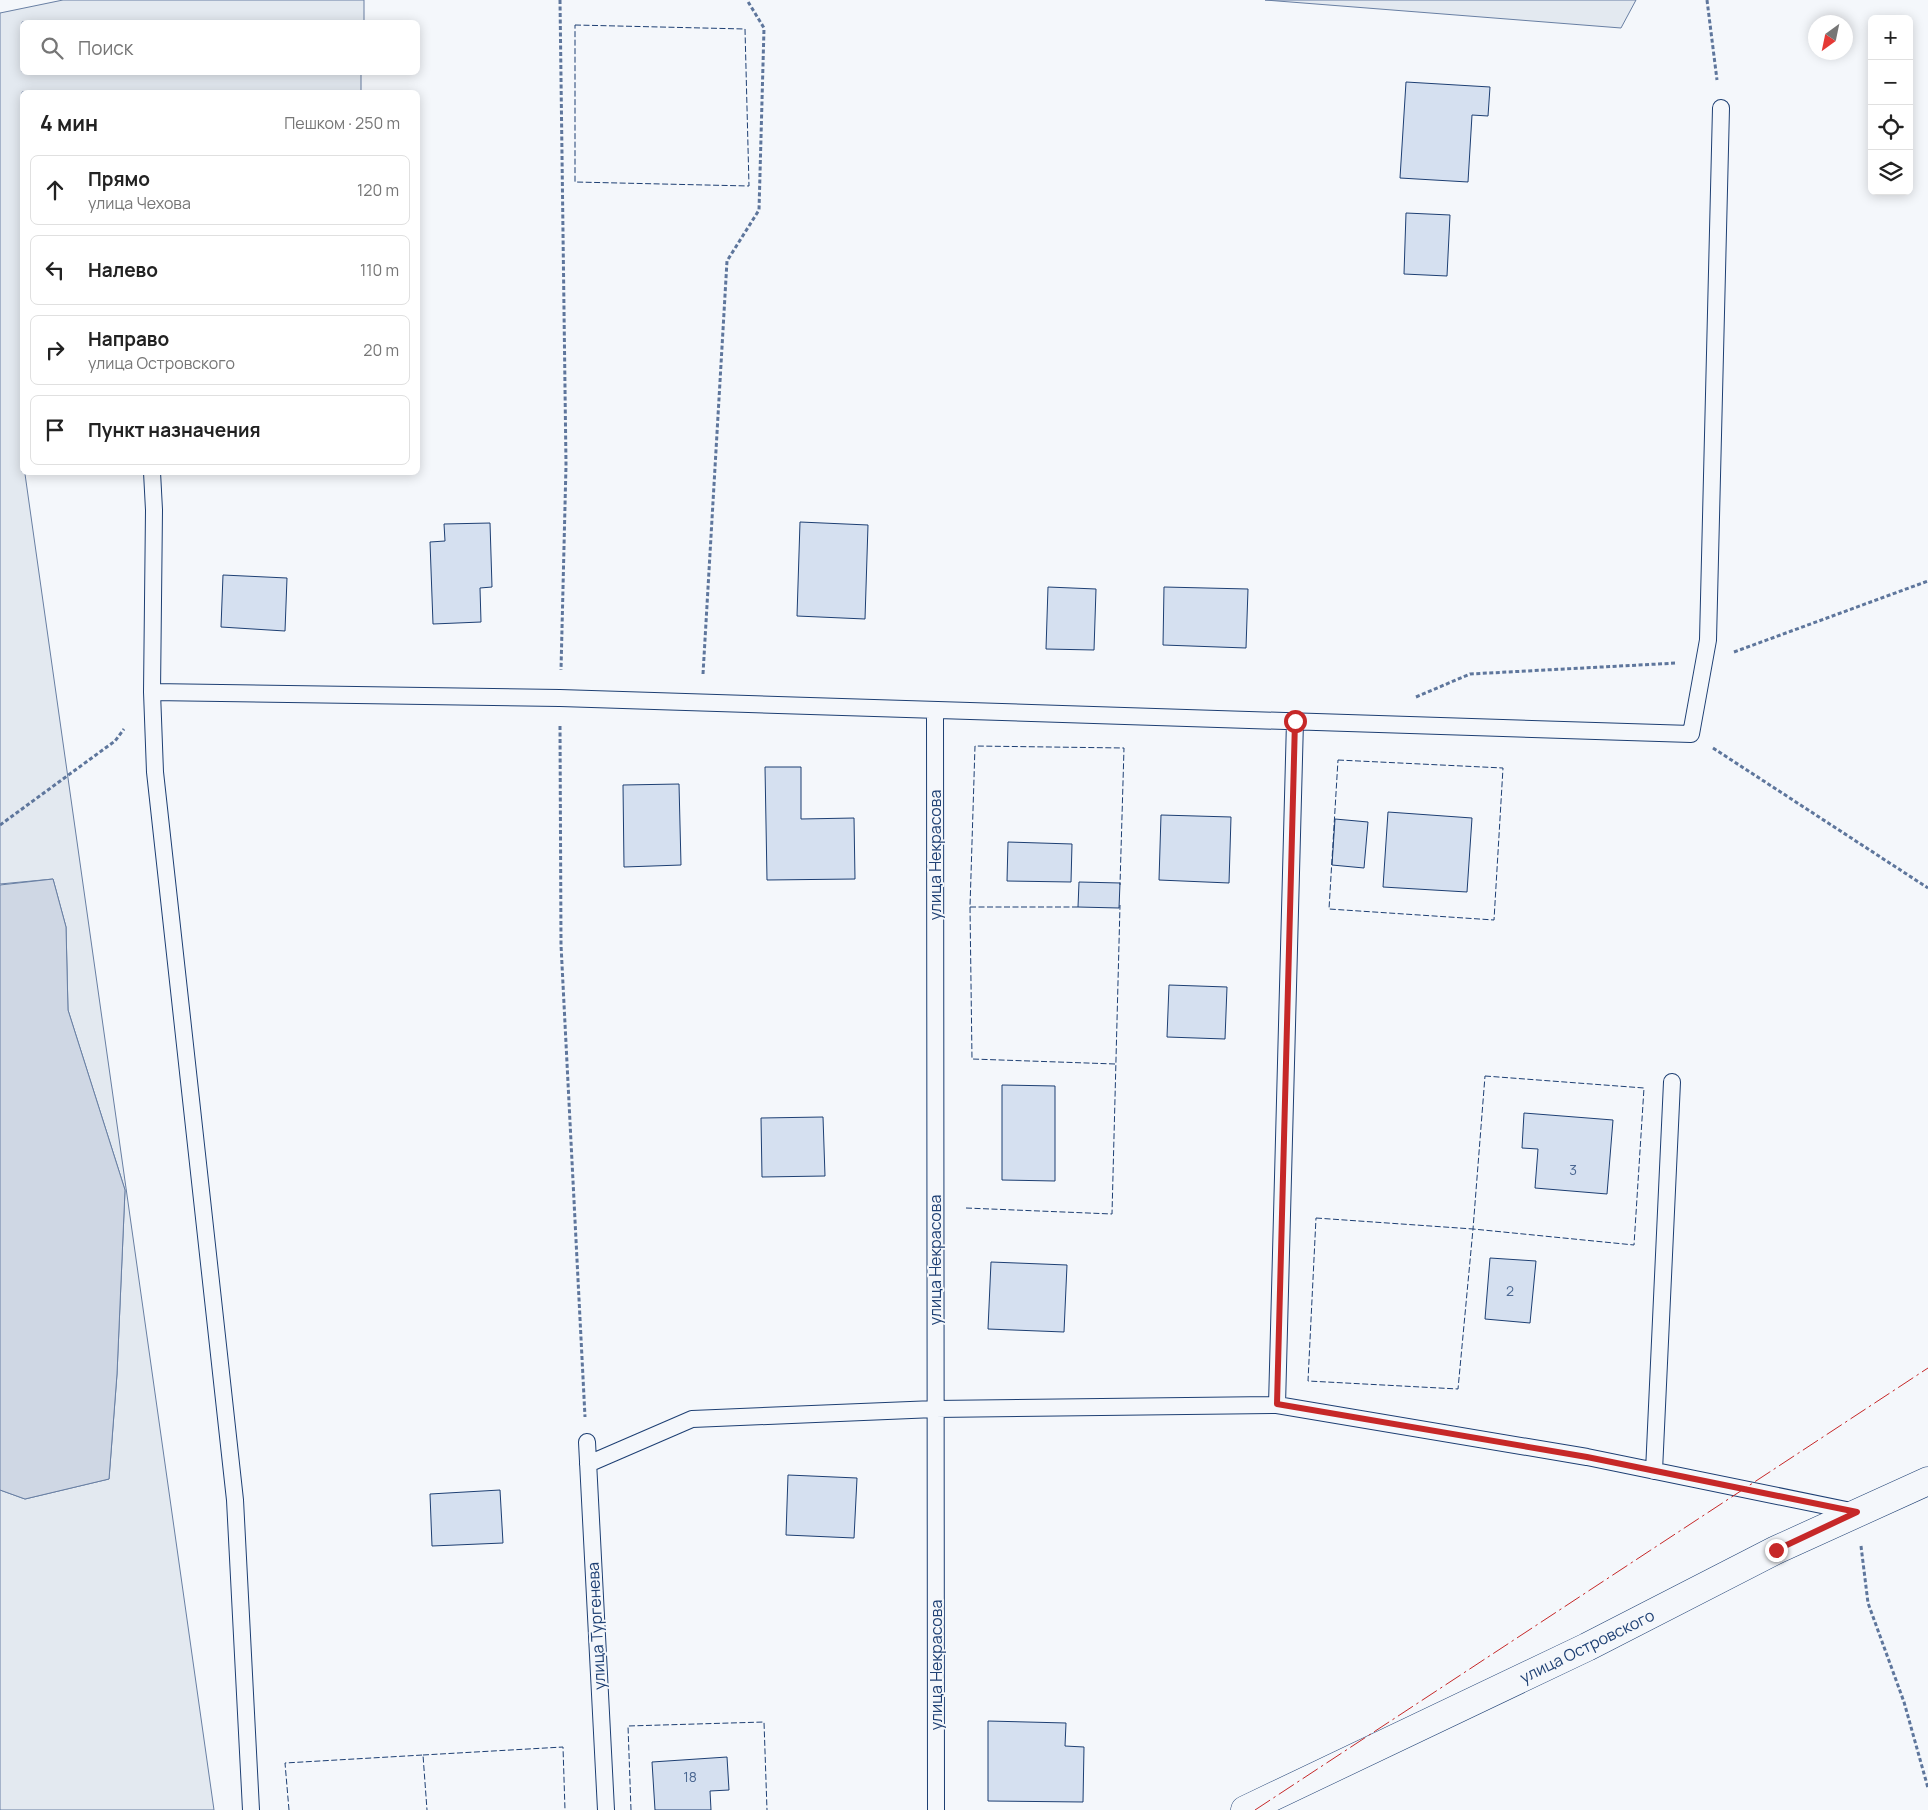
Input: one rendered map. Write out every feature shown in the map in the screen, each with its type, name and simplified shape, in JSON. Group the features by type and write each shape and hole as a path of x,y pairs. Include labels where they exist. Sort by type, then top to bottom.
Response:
{"street":[{"name":"улица Островского","path":"1245,1810 1587,1647 1776,1550 1928,1481"}],"lane":[{"path":"152,692 560,698 1691,734 1708,640 1721,108"},
{"path":"152,475 154,510 152,692 156,782 235,1500 251,1810"},
{"name":"улица Некрасова","path":"935,710 936,1810"},
{"path":"1277,1404 1295,721"},
{"path":"1654,1471 1672,1082"},
{"path":"588,1464 692,1419 935,1409 1277,1404 1587,1457 1857,1512"},
{"name":"улица Тургенева","path":"587,1442 606,1810"}],"path":[{"path":"701,702 727,261 759,210 764,28 747,0"},
{"path":"1707,0 1721,108"},
{"path":"1407,700 1470,674 1619,665 1704,663 1928,581"},
{"path":"0,825 116,740 152,692"},
{"path":"1691,734 1928,888"},
{"path":"1857,1512 1868,1602 1904,1702 1928,1788"}],"shaded area":[{"path":"63,0 364,0 364,20 20,20 20,75 361,75 361,90 20,90 20,475 25,475 214,1810 0,1810 0,1490 25,1499 109,1479 117,1374 125,1190 68,1010 66,927 53,879 0,884 0,13"},
{"path":"1265,0 1636,0 1621,28"},
{"path":"53,879 66,927 68,1010 125,1190 117,1374 109,1479 25,1499 0,1490 0,885"}],"building":[{"path":"1406,82 1490,87 1488,116 1472,115 1468,182 1400,178"},
{"path":"1406,213 1450,215 1447,276 1404,274"},
{"path":"800,522 868,525 865,619 797,616"},
{"path":"490,523 492,587 480,588 481,622 433,624 430,542 445,541 444,524"},
{"path":"223,575 287,578 285,631 221,627"},
{"path":"1048,587 1096,589 1094,650 1046,649"},
{"path":"1164,587 1248,589 1246,648 1163,645"},
{"path":"765,767 801,767 801,819 854,818 855,879 767,880"},
{"path":"679,784 681,865 624,867 623,785"},
{"path":"1388,812 1472,818 1467,892 1383,887"},
{"path":"1161,815 1231,817 1229,883 1159,880"},
{"path":"1335,819 1368,822 1364,868 1332,865"},
{"path":"1008,842 1072,844 1071,882 1007,881"},
{"path":"1079,882 1120,883 1119,908 1078,907"},
{"path":"1169,985 1227,987 1225,1039 1167,1037"},
{"path":"1002,1085 1055,1086 1055,1181 1002,1180"},
{"path":"1524,1113 1613,1120 1607,1194 1535,1188 1538,1149 1522,1148"},
{"path":"823,1117 825,1176 762,1177 761,1118"},
{"path":"1490,1258 1536,1261 1530,1323 1485,1319"},
{"path":"991,1262 1067,1265 1064,1332 988,1329"},
{"path":"788,1475 857,1478 854,1538 786,1535"},
{"path":"500,1490 503,1543 432,1546 430,1494"},
{"path":"988,1721 1066,1723 1065,1746 1084,1747 1083,1802 988,1801"},
{"path":"727,1757 729,1790 710,1791 711,1810 655,1810 652,1762"}],"fence":[{"path":"575,25 745,29 749,186 575,182 575,25"},
{"path":"1115,1064 972,1059 970,907 975,746 1124,748 1120,885"},
{"path":"1338,760 1503,768 1494,920 1329,909 1338,760"},
{"path":"966,1208 1112,1214 1120,905"},
{"path":"970,907 1080,907"},
{"path":"1485,1076 1644,1088 1634,1245 1473,1229 1485,1076"},
{"path":"1316,1218 1473,1229 1458,1389 1308,1381 1316,1218"},
{"path":"631,1810 628,1726 764,1722 767,1810"},
{"path":"423,1755 563,1747 565,1810"},
{"path":"289,1810 285,1763 423,1755 427,1810"}],"power":[{"path":"1255,1810 1928,1368"}],"route":[{"path":"1295,721 1277,1404 1587,1457 1857,1512 1776,1550"}]}
